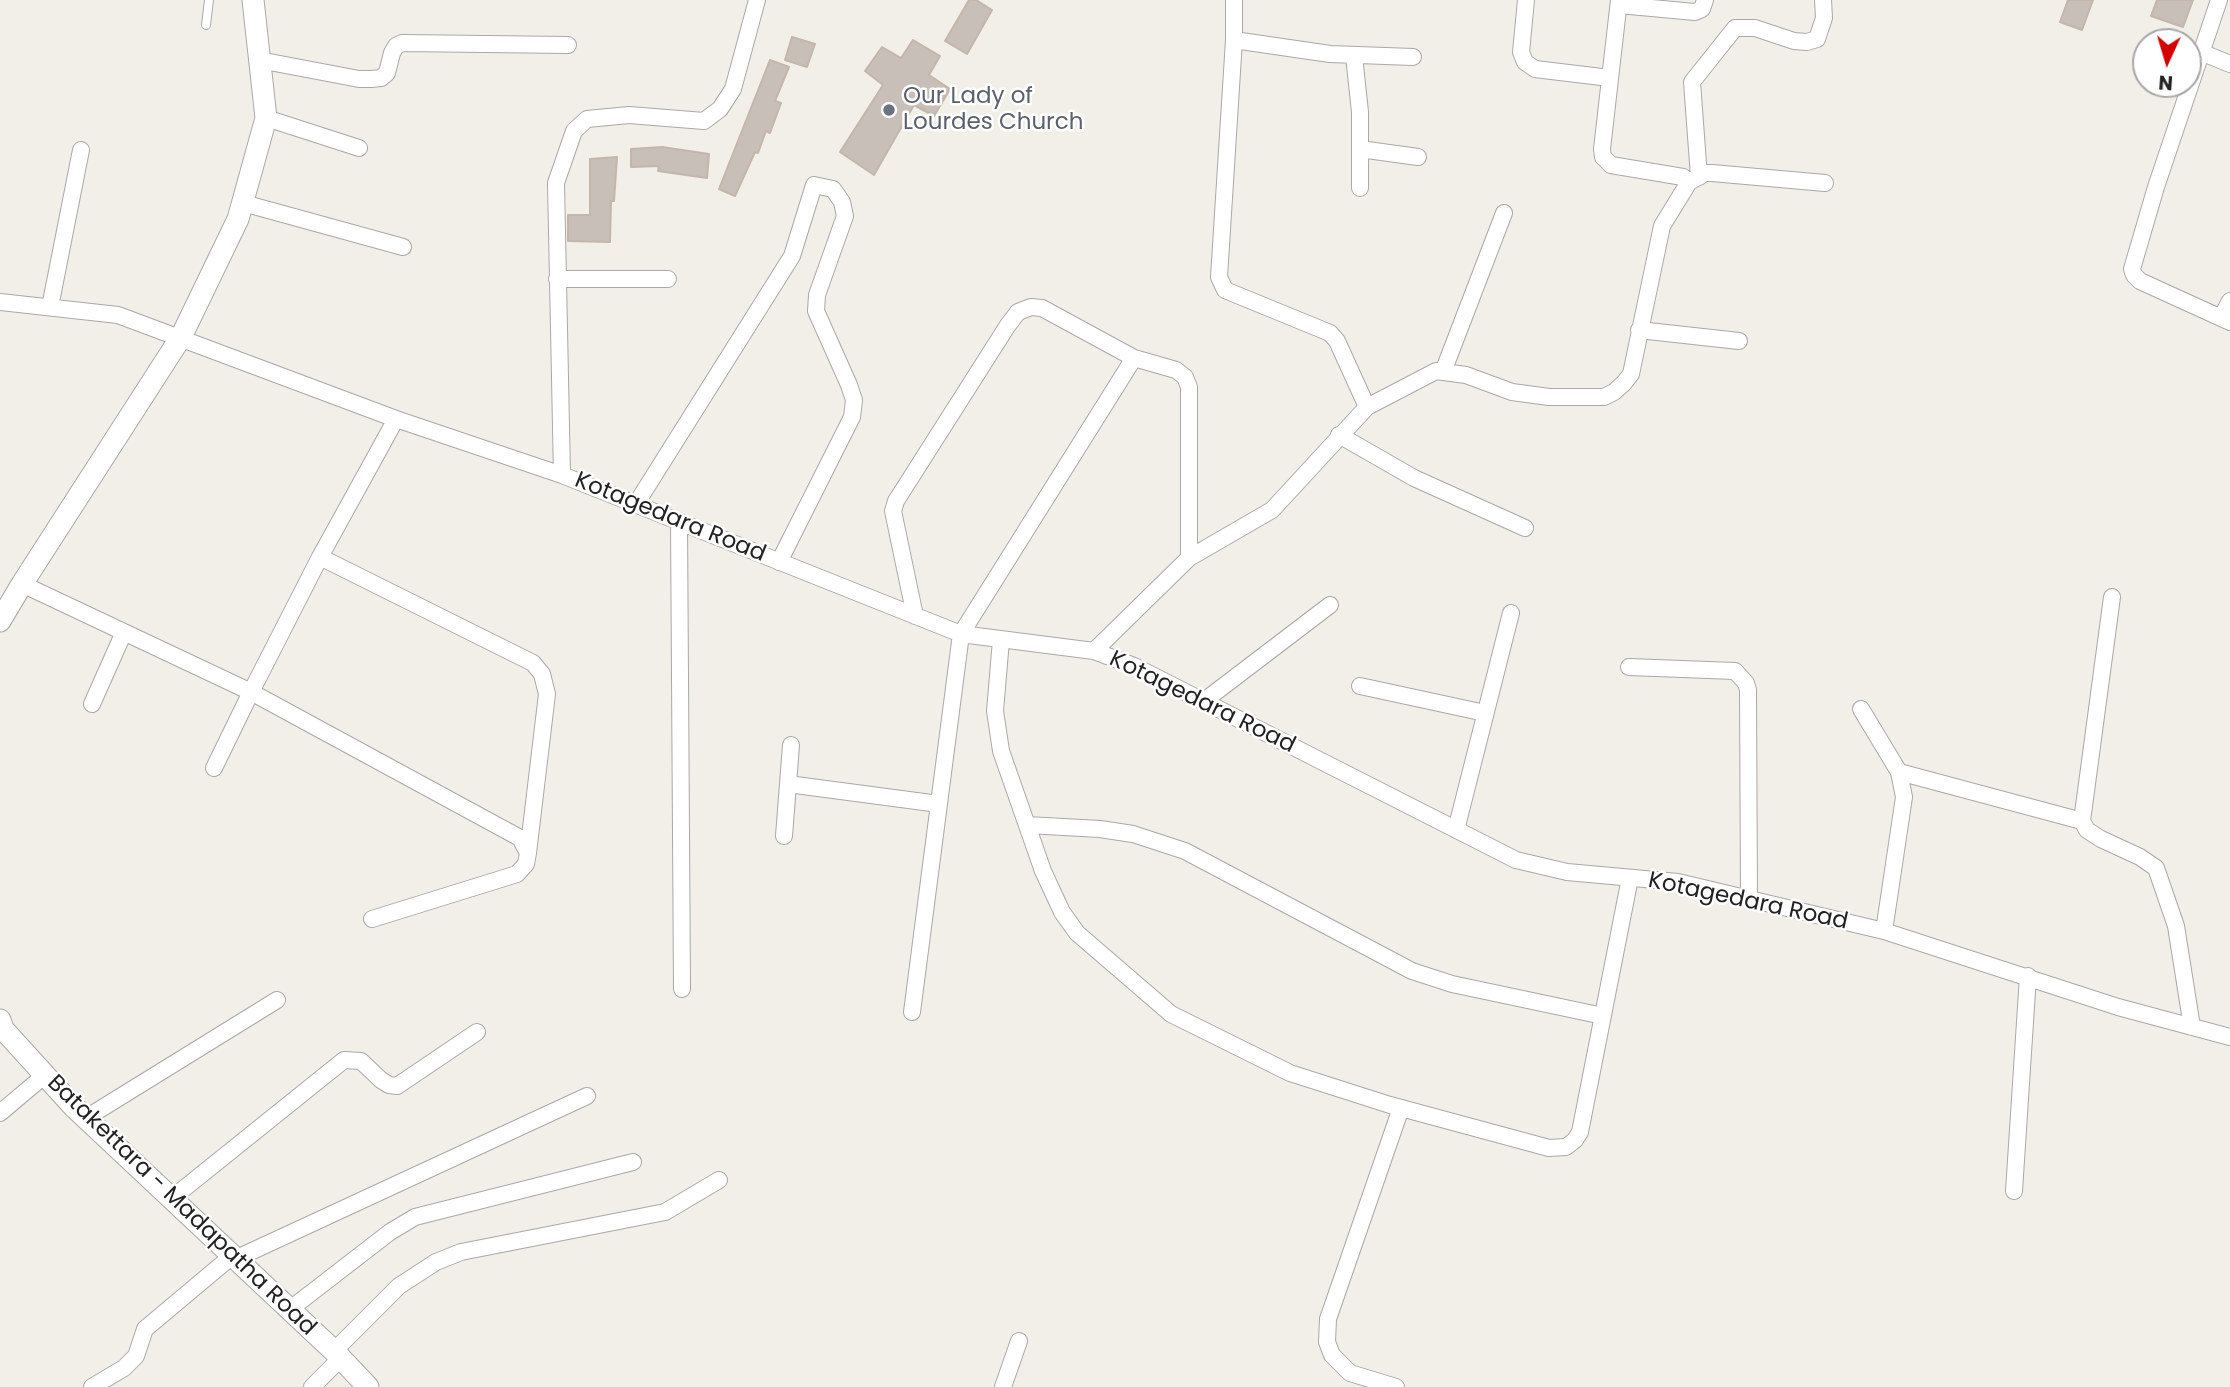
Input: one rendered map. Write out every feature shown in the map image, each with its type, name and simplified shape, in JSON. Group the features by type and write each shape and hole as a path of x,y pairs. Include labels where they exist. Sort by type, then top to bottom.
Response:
{"street":[{"path":"0,621 181,337 238,219 266,118 253,0"},
{"path":"562,475 556,183 574,131 587,119 629,115 704,121 720,109 733,89 757,0"},
{"path":"1234,0 1234,40 1219,277 1222,286 1237,296 1329,332 1337,341 1367,407"},
{"path":"1525,0 1521,52 1525,62 1535,69 1610,78"},
{"path":"1705,0 1702,9 1695,12 1619,2 1602,149 1606,162 1694,179 1712,173 1825,183"},
{"path":"1094,651 1189,558 1272,510 1367,407 1436,371 1466,375 1512,392 1549,397 1604,397 1614,392 1630,374 1662,226 1694,179 1692,82 1735,28 1755,28 1794,41 1807,42 1817,38 1824,18 1823,0"},
{"path":"2219,0 2156,187 2132,269 2140,281 2225,320 2230,301"},
{"path":"1234,40 1354,56 1412,57"},
{"path":"259,60 371,79 381,78 387,73 392,53 402,43 568,45"},
{"path":"2203,53 2230,64"},
{"path":"1354,56 1360,111 1360,188"},
{"path":"266,118 359,148"},
{"path":"1360,149 1418,157"},
{"path":"50,307 80,150"},
{"path":"636,504 792,256 814,185 833,189 842,202 845,216 817,295 816,312 849,385 854,400 852,417 779,562"},
{"path":"243,203 403,247"},
{"path":"1443,372 1504,213"},
{"path":"557,279 668,279"},
{"name":"Kotagedara Road","path":"0,302 118,315 396,419 562,475 961,634 1094,651 1134,666 1516,860 1567,872 1678,882 1884,931 2118,1007 2230,1037"},
{"path":"915,616 893,511 896,501 1007,326 1018,312 1031,307 1042,308 1134,358 1176,370 1185,377 1189,387 1189,558"},
{"path":"1639,330 1739,341"},
{"path":"912,1012 961,634 1134,358"},
{"path":"214,768 320,557 396,419"},
{"path":"1339,435 1414,478 1525,528"},
{"path":"679,522 682,989"},
{"path":"320,557 533,663 542,674 547,694 526,864 517,874 372,919"},
{"path":"22,584 251,692 520,838 528,853"},
{"path":"2112,597 2082,821 2088,830 2101,839 2140,857 2156,868 2176,926 2192,1027"},
{"path":"1204,701 1330,605"},
{"path":"1456,830 1511,613"},
{"path":"92,704 124,632"},
{"path":"1001,640 995,711 1001,751 1057,902 1077,933 1171,1014 1290,1073 1401,1108 1549,1148 1566,1147 1580,1132 1630,878"},
{"path":"1629,667 1735,671 1746,683 1749,899"},
{"path":"1360,686 1485,713"},
{"path":"1861,709 1899,772 1904,797 1884,931"},
{"path":"783,836 791,745"},
{"path":"1899,772 2082,821"},
{"path":"788,784 939,804"},
{"path":"1027,825 1100,829 1133,834 1185,850 1412,971 1452,985 1603,1016"},
{"path":"2014,1191 2028,976"},
{"path":"86,1118 277,1000"},
{"name":"Batakettara - Madapatha Road","path":"1,1026 86,1118 337,1354 368,1387"},
{"path":"171,1199 344,1060 361,1061 381,1080 397,1086 477,1032"},
{"path":"0,1112 45,1075"},
{"path":"92,1387 124,1368 136,1356 145,1329 234,1257 587,1096"},
{"path":"1396,1387 1350,1373 1332,1355 1327,1342 1328,1319 1401,1108"},
{"path":"289,1310 390,1232 415,1217 633,1162"},
{"path":"312,1387 337,1354 399,1286 436,1262 461,1252 666,1212 719,1180"},
{"path":"1003,1387 1019,1341"}],"lane":[{"path":"206,25 209,0"}],"building":[{"path":"969,0 976,0 992,10 967,54 945,41"},
{"path":"2068,0 2093,0 2082,30 2060,22"},
{"path":"2157,0 2193,0 2183,27 2151,16"},
{"path":"792,37 815,44 807,67 785,60"},
{"name":"Our Lady of Lourdes Church","path":"913,40 940,56 929,75 950,89 934,116 914,105 874,175 840,152 883,85 865,71 882,47 901,58"},
{"path":"770,60 789,67 775,101 781,103 770,133 766,131 758,153 755,152 735,196 719,189"},
{"path":"662,147 709,154 707,178 658,171 659,166 631,167 631,149"},
{"path":"617,157 614,201 611,201 610,242 568,241 568,215 590,215 590,159"}],"place":[{"name":"Our Lady of Lourdes Church","path":"889,110"}]}
